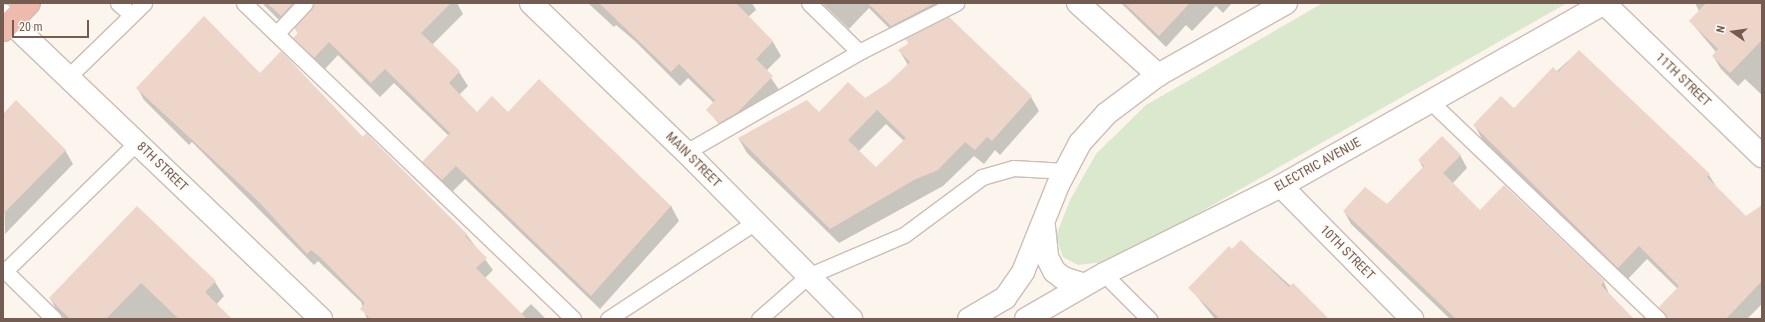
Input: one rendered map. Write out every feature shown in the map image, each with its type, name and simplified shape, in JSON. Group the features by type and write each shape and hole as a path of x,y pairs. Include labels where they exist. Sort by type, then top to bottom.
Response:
{"highway":[{"path":"6,22 29,3"}],"main road":[{"name":"MAIN STREET","path":"531,3 686,152 852,319"},
{"path":"1078,3 1158,75"},
{"path":"969,319 1005,298 1023,272 1066,171 1080,143 1106,114 1158,75 1286,3"},
{"name":"ELECTRIC AVENUE","path":"1026,319 1104,274 1281,186 1604,3"},
{"name":"11TH STREET","path":"1604,3 1762,156"},
{"name":"8TH STREET","path":"6,22 68,77 137,142 321,319"},
{"name":"10TH STREET","path":"1281,186 1412,319"},
{"path":"1044,224 1047,257 1054,270 1063,278 1084,285"}],"lane":[{"path":"118,3 132,15"},
{"path":"68,77 144,3"},
{"path":"244,3 277,33 573,319"},
{"path":"277,33 305,3"},
{"path":"809,3 859,52"},
{"path":"686,152 859,52 956,3"},
{"path":"1431,102 1658,319"},
{"path":"54,319 4,270 137,142"},
{"path":"759,319 808,276 904,235 982,177 1013,168 1066,171"},
{"path":"608,319 755,222"},
{"path":"1104,274 1149,319"}],"green space":[{"path":"1323,3 1567,3 1188,219 1103,262 1078,265 1063,257 1056,236 1070,200 1096,154 1146,105"}],"building":[{"path":"267,3 293,3 281,16"},
{"path":"314,3 451,3 421,33 460,71 449,83 477,112 492,96 508,112 539,79 671,206 591,296 456,166 442,180 422,162 450,133 385,69 371,83 329,42 314,58 293,38 298,33 294,28"},
{"path":"599,3 736,3 773,41 756,59 773,76 738,112 719,123 706,110 715,100 679,64 671,72"},
{"path":"868,3 935,3 891,26"},
{"path":"1124,3 1190,3 1159,36"},
{"path":"1706,3 1762,3 1762,40 1730,73 1712,56 1718,49 1689,21"},
{"path":"204,16 260,73 281,51 363,137 366,133 467,234 465,236 487,258 476,268 527,319 371,319 360,309 365,303 321,258 311,250 307,254 259,202 136,88"},
{"path":"949,17 1032,96 992,141 987,137 975,150 965,142 938,170 914,180 830,229 738,138 807,100 819,112 848,82 865,98 888,83 910,62 898,50 909,43 905,39","holes":["877,110 906,138 876,167 848,140"]},
{"path":"1579,50 1710,174 1707,177 1746,216 1762,205 1762,281 1726,319 1667,319 1659,307 1679,286 1639,246 1618,268 1473,125 1501,96 1514,108 1553,67 1558,72"},
{"path":"16,100 66,150 3,214 3,114"},
{"path":"1442,136 1461,155 1443,173 1480,210 1504,185 1605,281 1601,285 1634,319 1456,319 1343,211 1365,187 1387,204 1424,166 1418,160"},
{"path":"137,206 216,281 205,292 232,319 179,319 141,283 106,319 70,319 49,298"},
{"path":"1241,240 1289,287 1293,283 1329,319 1220,319 1188,288 1229,246 1232,249"}]}
